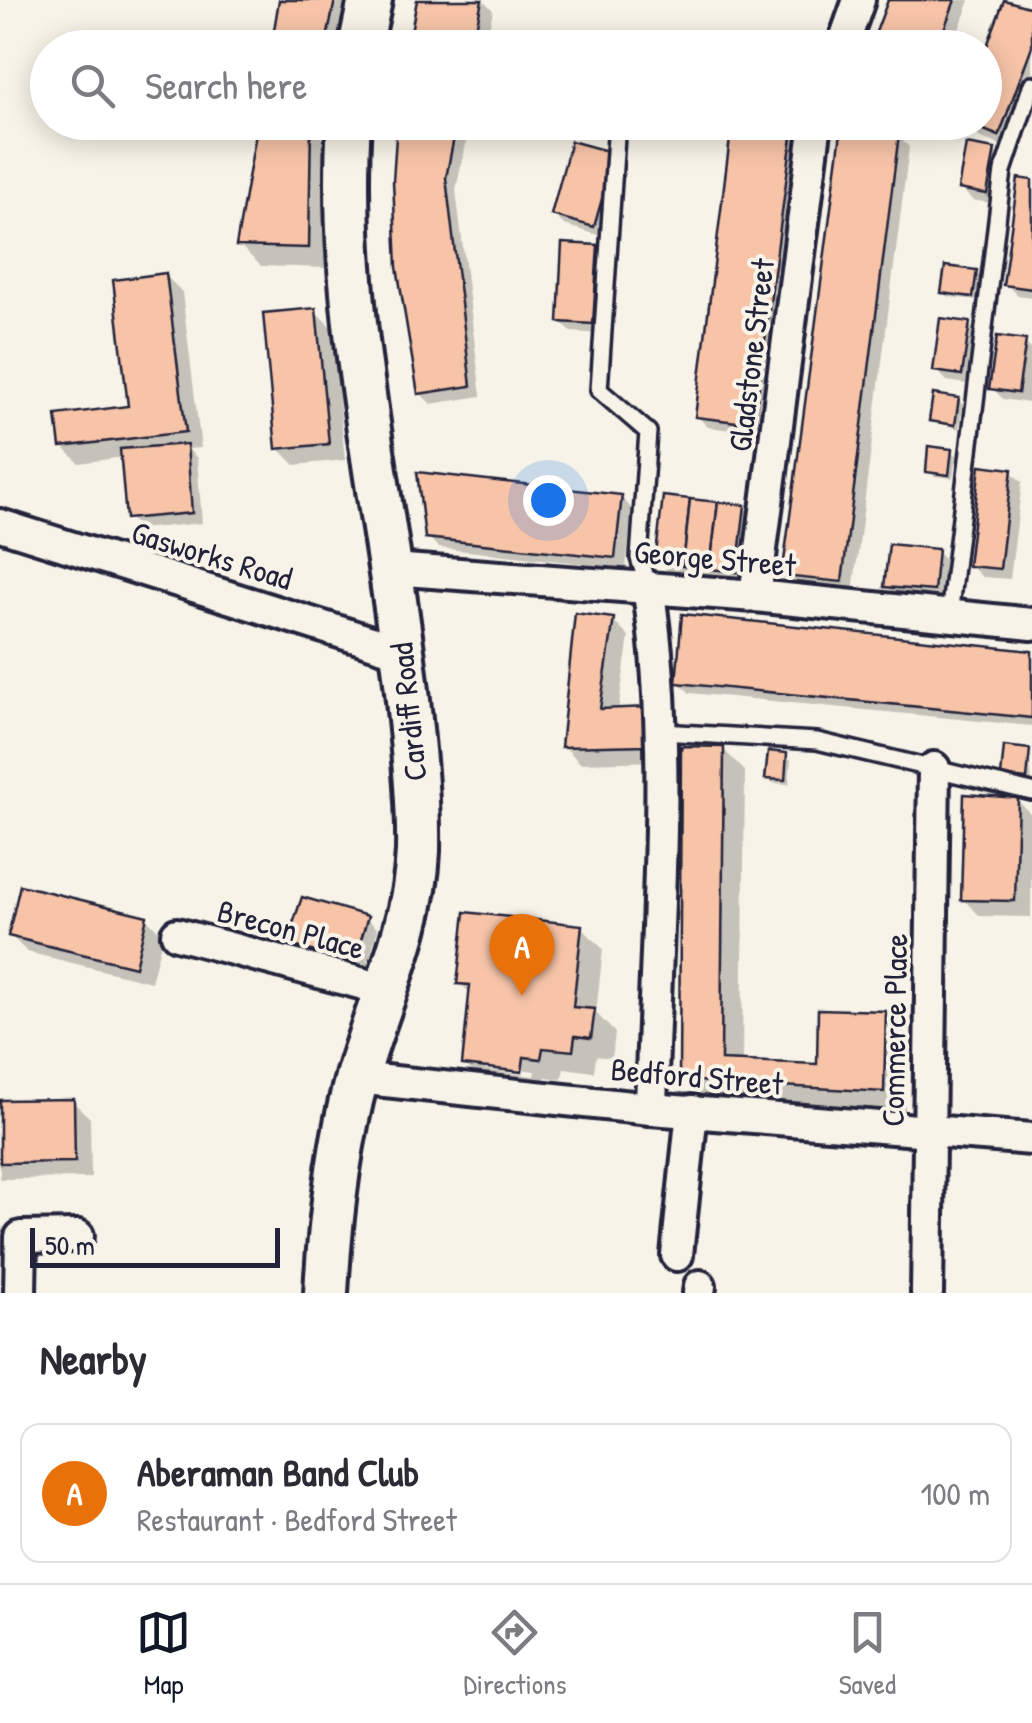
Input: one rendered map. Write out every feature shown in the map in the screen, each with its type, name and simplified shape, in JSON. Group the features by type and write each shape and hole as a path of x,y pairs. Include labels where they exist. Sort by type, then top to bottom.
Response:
{"main road":[{"path":"364,30 370,0"},
{"name":"Cardiff Road","path":"326,1293 331,1208 357,1078 409,913 418,855 418,798 402,652 349,262 349,140"}],"street":[{"path":"848,30 859,0"},
{"name":"Gladstone Street","path":"755,596 814,140"},
{"name":"Gasworks Road","path":"0,525 402,652"},
{"name":"George Street","path":"392,569 755,596 1032,624"},
{"path":"648,587 658,647 660,732 651,1108"},
{"name":"Commerce Place","path":"927,1293 934,768"},
{"name":"Brecon Place","path":"177,934 386,990"},
{"name":"Bedford Street","path":"357,1078 651,1108 1032,1139"},
{"path":"677,1255 692,1111"},
{"path":"20,1293 21,1237 78,1236"}],"lane":[{"path":"949,616 1004,172 1032,84"},
{"path":"617,140 599,390 648,432 638,558 648,587"},
{"path":"660,732 817,741 1032,792"}],"building":[{"path":"279,0 335,0 329,30 274,30"},
{"path":"417,0 482,0 476,30 411,30"},
{"path":"888,0 955,0 944,30 877,30"},
{"path":"1004,0 1032,8 1032,46 1002,128 1002,30 993,30"},
{"path":"255,140 311,140 309,248 236,246"},
{"path":"396,140 453,140 446,178 471,386 418,394 397,267 393,181"},
{"path":"730,140 792,140 754,424 695,417"},
{"path":"840,140 898,140 842,582 782,576"},
{"path":"571,141 615,153 594,227 551,215"},
{"path":"966,144 995,149 987,194 958,189"},
{"path":"1018,178 1032,180 1032,289 1003,285"},
{"path":"562,243 598,245 593,324 558,322"},
{"path":"945,266 977,270 973,297 941,293"},
{"path":"166,273 186,432 60,447 56,415 128,406 113,280"},
{"path":"316,308 329,444 276,449 263,313"},
{"path":"940,318 970,322 962,375 933,371"},
{"path":"997,336 1026,340 1018,393 989,389"},
{"path":"933,394 959,398 955,425 929,421"},
{"path":"187,444 192,513 126,519 120,449"},
{"path":"928,446 952,449 949,475 926,472"},
{"path":"980,465 1012,469 1000,569 968,566"},
{"path":"417,472 622,495 615,558 425,538"},
{"path":"663,496 690,499 683,566 655,562"},
{"path":"690,499 718,502 710,569 683,566"},
{"path":"718,502 745,505 737,572 710,569"},
{"path":"889,544 938,549 934,591 884,587"},
{"path":"575,613 614,618 600,709 648,707 648,745 561,747"},
{"path":"682,614 1032,651 1032,718 676,683"},
{"path":"681,746 724,747 721,1060 817,1064 818,1009 886,1011 884,1092 679,1080"},
{"path":"1004,746 1030,749 1027,779 1001,776"},
{"path":"768,751 787,753 785,780 765,779"},
{"path":"964,794 1018,798 1015,901 961,900"},
{"path":"20,885 147,916 135,967 8,936"},
{"path":"302,897 368,916 354,963 286,944"},
{"path":"465,912 582,925 573,1007 595,1009 591,1038 575,1036 573,1051 543,1048 541,1059 524,1057 522,1072 462,1065 470,985 457,984"},
{"path":"74,1099 75,1162 0,1163 0,1100"}],"place":[{"name":"Aberaman Band Club","path":"522,996"}]}
